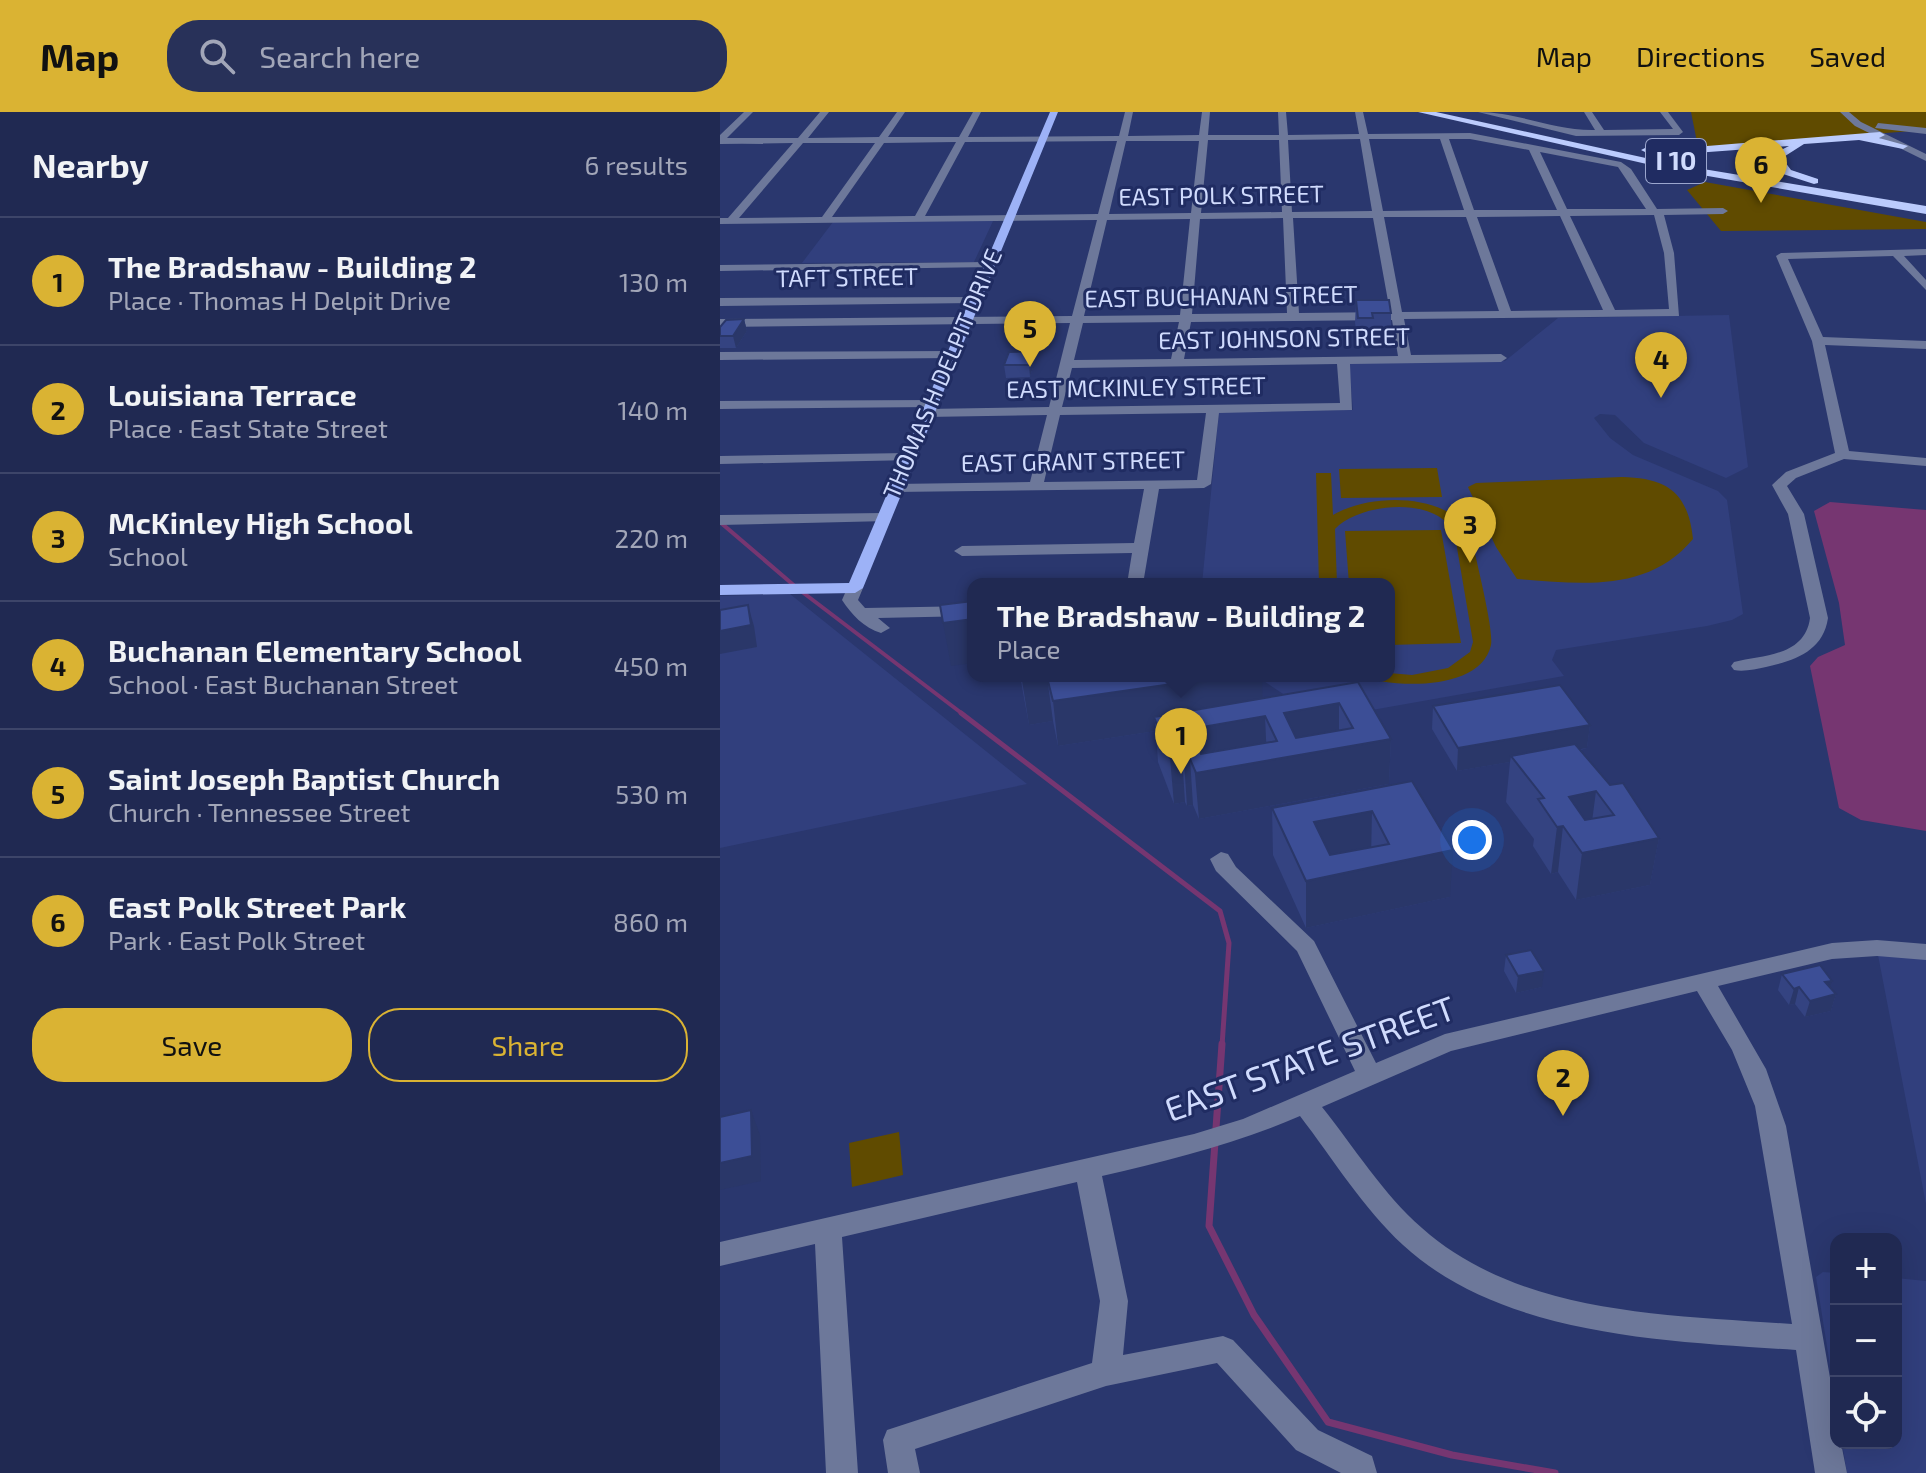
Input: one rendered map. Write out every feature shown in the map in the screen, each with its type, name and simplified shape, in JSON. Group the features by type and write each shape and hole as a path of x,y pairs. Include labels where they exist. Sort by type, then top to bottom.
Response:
{"highway":[{"name":"I 10","path":"1423,112 1739,184 1926,212"},
{"name":"I 10","path":"1448,112 1680,162 1926,203"},
{"path":"1847,139 1864,132 1864,124"},
{"path":"1548,135 1624,148 1667,151 1847,139 1877,140 1903,146"},
{"path":"1887,135 1797,145 1780,152 1776,160 1781,168 1801,178 1906,200"}],"main road":[{"name":"THOMAS H DELPIT DRIVE","path":"855,588 964,321 1009,218 1014,213 1054,112"},
{"path":"720,590 855,588"}],"street":[{"path":"720,140 749,112"},
{"path":"726,221 825,112"},
{"path":"825,220 901,112"},
{"path":"918,219 977,112"},
{"path":"1036,486 1129,112"},
{"path":"1177,363 1185,320 1206,112"},
{"path":"1282,112 1293,318"},
{"path":"1359,112 1405,359"},
{"path":"1482,112 1513,116 1576,133 1679,132 1664,112"},
{"path":"1588,112 1601,133"},
{"path":"1844,112 1924,152"},
{"path":"1864,124 1926,132"},
{"path":"1887,135 1926,132"},
{"path":"1924,152 1914,138 1926,132"},
{"path":"1443,135 1506,315"},
{"path":"720,140 1467,135 1621,165 1655,211"},
{"path":"1887,135 1903,146 1924,152"},
{"path":"1534,150 1611,314"},
{"name":"EAST BUCHANAN STREET","path":"720,323 1675,313 1669,253 1662,222 1655,211"},
{"name":"EAST POLK STREET","path":"726,221 1723,211"},
{"path":"1895,252 1926,287"},
{"path":"1843,455 1818,341 1781,259 1782,255 1926,252"},
{"path":"720,268 988,265"},
{"name":"TAFT STREET","path":"720,302 974,299"},
{"path":"1818,341 1926,345"},
{"path":"720,356 951,354"},
{"name":"EAST JOHNSON STREET","path":"1066,364 1501,358"},
{"name":"EAST MCKINLEY STREET","path":"720,405 1054,411 1347,407 1343,360"},
{"name":"EAST GRANT STREET","path":"895,488 1204,484 1213,410"},
{"path":"1740,666 1784,656 1806,646 1816,635 1819,618 1796,514 1779,485 1791,475 1843,455 1926,462"},
{"path":"720,460 908,457"},
{"path":"1136,578 1152,485"},
{"path":"720,520 883,518"},
{"path":"962,551 1141,548"},
{"path":"855,588 850,600 881,628"},
{"path":"861,613 967,611"},
{"path":"1221,859 1227,871 1306,947 1369,1074"},
{"name":"EAST STATE STREET","path":"720,1254 1194,1144 1250,1127 1445,1043 1788,959 1847,948 1926,952"},
{"path":"1702,981 1737,1031 1765,1092 1831,1473"},
{"path":"1305,1104 1413,1237 1460,1269 1504,1291 1608,1318 1667,1327 1808,1338"},
{"path":"1088,1170 1114,1301 1106,1372"},
{"path":"828,1231 842,1473"},
{"path":"904,1473 898,1440 1106,1372 1223,1349 1307,1440 1361,1467 1361,1473"}],"shaded area":[{"path":"1691,112 1926,112 1926,130 1698,147"},
{"path":"1705,182 1926,222 1926,229 1721,231 1687,190"},
{"path":"993,221 974,262 802,263 833,222"},
{"path":"1729,315 1748,467 1726,478 1644,443 1615,415 1600,414 1594,418 1610,438 1633,455 1718,491 1727,500 1743,614 1707,626 1556,650 1552,660 1564,676 1321,719 1265,682 1395,682 1395,578 1203,578 1219,412 1353,410 1349,363 1505,361 1558,318"},
{"path":"1437,468 1442,497 1341,498 1339,469"},
{"path":"1316,473 1331,473 1333,515 1385,500 1424,503 1442,509 1470,530 1487,607 1491,645 1484,660 1454,679 1413,684 1386,682 1395,682 1395,674 1412,675 1448,668 1470,652 1473,642 1455,536 1447,523 1434,514 1399,507 1362,513 1347,520 1335,529 1337,578 1319,578"},
{"path":"1622,477 1651,480 1672,491 1686,510 1693,539 1656,569 1634,577 1589,583 1517,579 1496,547 1468,487 1476,483"},
{"path":"1830,502 1926,510 1926,831 1861,820 1839,808 1810,666 1818,657 1845,645 1839,603 1814,511"},
{"path":"1441,530 1461,643 1395,645 1395,578 1349,578 1345,531"},
{"path":"790,594 1027,784 720,848 720,596"},
{"path":"1878,955 1926,957 1926,1204"},
{"path":"899,1132 903,1175 852,1187 849,1143"},
{"path":"1823,1272 1830,1273 1830,1365 1816,1277"},
{"path":"1902,1279 1926,1281 1926,1473 1847,1473 1843,1449 1902,1449"}],"building":[{"path":"1356,300 1389,300 1391,313 1372,313 1373,318 1358,318"},
{"path":"744,319 733,336 720,336 720,327 726,320"},
{"path":"1033,351 1029,365 1004,365 1009,352"},
{"path":"967,602 967,620 943,623 940,605"},
{"path":"748,605 751,625 720,631 720,610"},
{"path":"1048,682 1186,682 1053,701"},
{"path":"1358,682 1391,739 1196,773 1190,759 1184,761 1182,756 1170,758 1154,717","holes":["1339,703 1353,728 1296,738 1284,713","1265,716 1277,741 1201,754 1191,729"]},
{"path":"1560,685 1590,725 1458,748 1433,706"},
{"path":"1575,744 1610,785 1623,783 1659,838 1582,853 1563,826 1557,827 1538,799 1544,798 1511,756","holes":["1596,791 1614,815 1585,820 1569,797"]},
{"path":"1412,781 1453,850 1306,881 1272,808","holes":["1372,811 1389,844 1330,855 1314,822"]},
{"path":"1531,950 1544,971 1518,976 1506,955"},
{"path":"1820,965 1832,981 1825,982 1836,994 1810,1001 1799,987 1794,989 1782,974"},
{"path":"751,1110 752,1156 720,1163 720,1117"}],"waterway":[{"path":"720,522 797,588 964,715"},
{"path":"961,713 1220,911 1229,943 1222,1046"},
{"path":"1222,1044 1209,1226 1254,1315 1328,1422 1452,1455 1555,1473"}],"place":[{"name":"East Polk Street Park","path":"1761,203"},
{"name":"Saint Joseph Baptist Church","path":"1030,367"},
{"name":"Buchanan Elementary School","path":"1661,398"},
{"name":"McKinley High School","path":"1470,563"},
{"name":"The Bradshaw - Building 2","path":"1181,774"},
{"name":"Louisiana Terrace","path":"1563,1116"}]}
